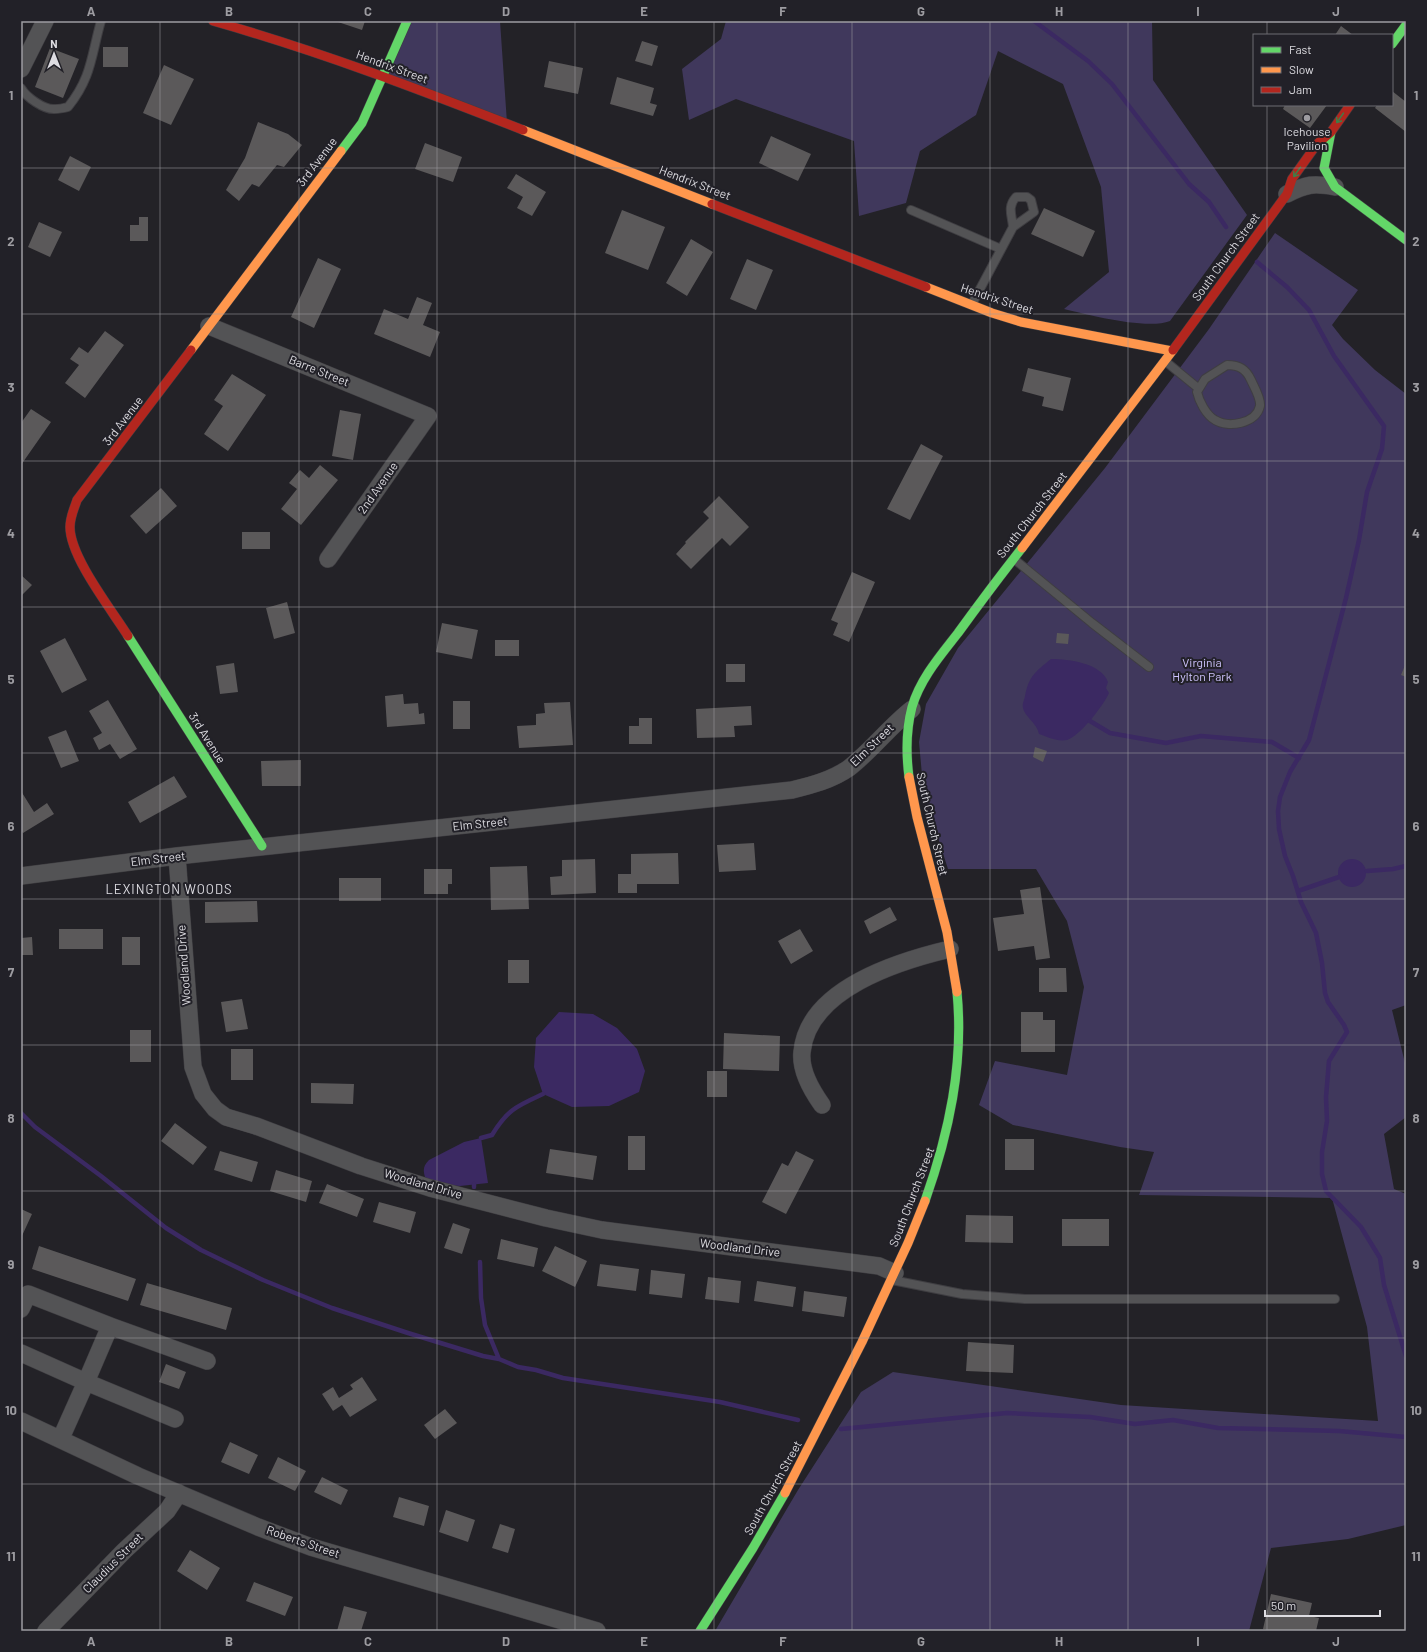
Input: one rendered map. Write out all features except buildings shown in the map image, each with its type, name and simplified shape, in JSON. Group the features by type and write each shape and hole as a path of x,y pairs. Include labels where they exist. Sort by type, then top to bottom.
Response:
{"street":[{"path":"21,69 44,21"},
{"name":"Hendrix Street","path":"213,21 277,39 383,75 1021,322 1172,351"},
{"name":"3rd Avenue","path":"262,846 85,569 72,543 69,527 71,513 77,500 362,123 407,21"},
{"path":"1393,43 1406,25"},
{"name":"South Church Street","path":"700,1631 768,1524 847,1374 893,1276 937,1172 954,1107 958,1076 959,1013 950,949 907,771 907,740 912,709 922,685 940,656 1013,559 1109,436 1287,194 1292,179 1317,144 1331,132 1349,106"},
{"path":"1331,132 1324,168 1326,174 1335,187 1406,240"},
{"path":"1287,194 1301,186 1310,184 1335,187"},
{"name":"Barre Street","path":"209,326 428,416"},
{"name":"2nd Avenue","path":"328,559 428,416"},
{"name":"Elm Street","path":"21,876 262,846 792,790 825,781 848,768 912,709"},
{"name":"Woodland Drive","path":"177,856 193,1067 203,1094 215,1109 226,1117 256,1126 361,1166 430,1188 546,1218 602,1230 879,1266 893,1276"},
{"path":"822,1105 808,1080 802,1052 811,1025 819,1013 829,1003 865,978 910,959 950,949"},
{"path":"21,1309 28,1294 110,1326 207,1361"},
{"path":"60,1438 110,1326"},
{"path":"21,1353 175,1419"},
{"name":"Roberts Street","path":"21,1421 60,1438 138,1476 258,1527 311,1547 597,1631"},
{"name":"Claudius Street","path":"46,1631 124,1551 167,1512 178,1493"}],"lane":[{"path":"21,88 23,92 38,103 54,110 68,107 80,92 90,69 101,21"},
{"path":"911,210 1001,249"},
{"path":"972,304 1013,227"},
{"path":"1165,360 1198,388 1198,396 1206,410 1215,420 1222,423 1232,424 1249,419 1254,416 1260,406 1258,396 1246,370 1237,366 1222,367 1205,379 1198,388"},
{"path":"1013,559 1149,667"},
{"path":"893,1276 962,1294 1025,1300 1336,1299"}],"green space":[{"path":"407,21 500,21 507,123 383,75"},
{"path":"726,21 1152,21 1153,80 1247,215 1170,321 1147,324 1133,323 1102,318 1064,309 1109,272 1101,187 1063,84 998,51 976,115 920,151 906,203 859,216 854,141 736,99 689,120 682,69 721,39"},
{"name":"Virginia Hylton Park","path":"1275,233 1358,290 1332,325 1343,339 1375,370 1406,394 1406,1005 1392,1010 1406,1067 1406,1117 1384,1134 1394,1189 1406,1194 1406,1525 1348,1539 1271,1548 1249,1631 715,1631 798,1490 861,1392 893,1372 1121,1405 1378,1421 1367,1327 1332,1198 1139,1195 1154,1152 1120,1147 1013,1125 979,1105 995,1061 1067,1075 1084,987 1067,921 1036,869 948,869 928,807 922,775 919,742 926,704 958,648 1105,468 1209,329"}],"shaded area":[{"path":"1051,659 1075,661 1092,666 1099,670 1108,682 1106,688 1109,693 1102,705 1091,720 1078,733 1067,740 1056,740 1039,734 1038,730 1023,709 1028,684 1037,671"},
{"path":"1352,859 1362,863 1366,873 1362,883 1352,887 1342,883 1338,873 1342,863"},
{"path":"559,1012 593,1014 617,1028 637,1049 645,1071 639,1092 609,1106 572,1107 543,1094 534,1067 536,1038"},
{"path":"481,1138 488,1183 460,1186 436,1184 425,1177 424,1168 429,1160 464,1142"}],"waterway":[{"path":"1034,21 1088,61 1112,84 1189,184 1209,202 1226,227"},
{"path":"1257,262 1287,287 1309,310 1334,356 1384,426 1382,449 1367,492 1359,540 1346,598 1309,740 1290,772 1280,797 1278,811 1279,829 1285,856 1301,902 1316,933 1322,963 1325,993 1328,1002 1344,1025 1347,1032 1329,1061 1326,1097 1327,1121 1322,1152 1322,1174 1326,1191 1361,1227 1380,1258 1384,1285 1406,1356"},
{"path":"1090,721 1110,733 1166,743 1201,736 1272,742 1299,758"},
{"path":"1367,871 1393,869 1406,866"},
{"path":"1298,891 1339,877"},
{"path":"481,1138 492,1135 503,1119 514,1109 543,1094"},
{"path":"21,1113 35,1127 101,1176 166,1228 201,1250 263,1280 332,1308 483,1356 499,1359 518,1367 536,1370 563,1378 720,1402 798,1420"},
{"path":"480,1262 481,1298 485,1325 499,1359"},
{"path":"841,1429 1007,1413 1090,1417 1135,1424 1173,1420 1218,1428 1339,1431 1406,1437"}],"traffic: fast":[{"path":"341,151 362,123 407,21"},
{"path":"1393,43 1406,25"},
{"path":"1331,132 1324,168 1335,187 1406,240"},
{"path":"909,777 907,760 909,724 912,707 920,687 925,677 938,659 1022,548"},
{"path":"128,636 262,846"},
{"path":"925,1201 941,1150 953,1098 959,1019 957,992"},
{"path":"700,1631 753,1548 785,1493"}],"traffic: slow":[{"path":"523,130 712,204"},
{"path":"191,350 341,151"},
{"path":"926,287 992,313 1021,322 1172,351"},
{"path":"1022,548 1173,350"},
{"path":"909,777 917,817 947,932 957,992"},
{"path":"785,1493 862,1342 908,1243 925,1201"}],"traffic: jam":[{"path":"213,21 331,58 523,130"},
{"path":"1173,350 1287,194 1292,179 1317,144 1331,132 1349,106"},
{"path":"712,204 926,287"},
{"path":"128,636 102,598 77,553 70,527 72,513 77,500 191,350"}],"place":[{"name":"Icehouse Pavilion","path":"1307,118"}],"district":[{"name":"LEXINGTON WOODS","path":"169,889"}]}
